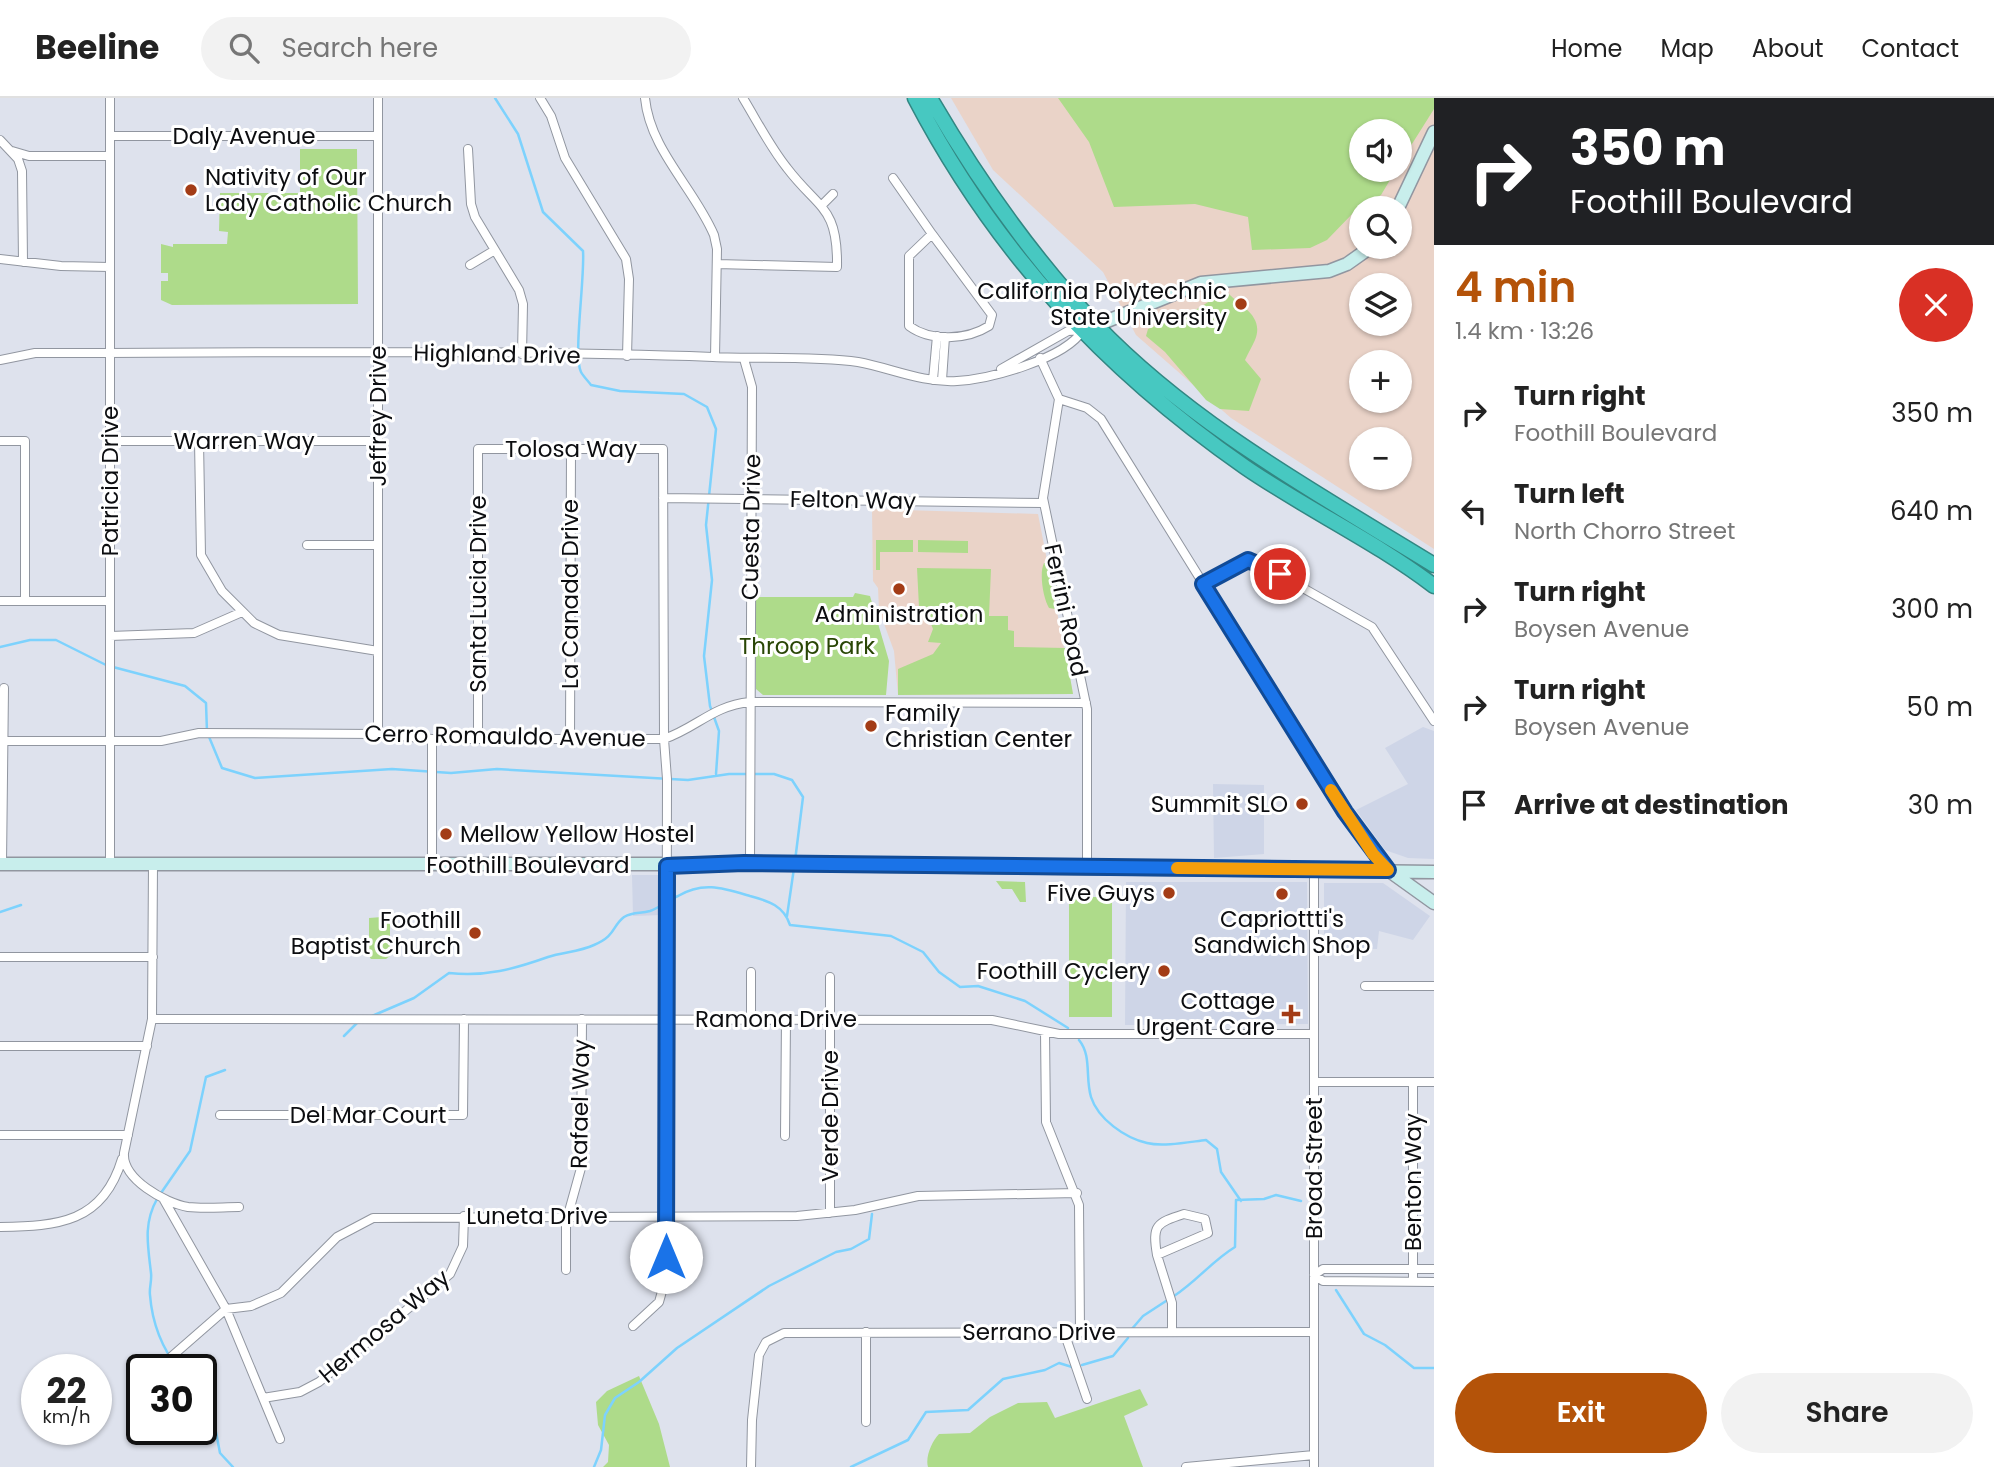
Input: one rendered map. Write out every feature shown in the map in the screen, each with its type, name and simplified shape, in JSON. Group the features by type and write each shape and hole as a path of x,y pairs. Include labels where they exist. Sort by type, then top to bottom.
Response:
{"highway":[{"path":"915,98 938,142 1009,250 1090,328 1150,394 1235,460 1434,586"},
{"path":"930,98 993,198 1090,328 1255,454 1434,565"}],"street":[{"name":"Patricia Drive","path":"110,98 110,864"},
{"name":"Jeffrey Drive","path":"378,98 378,734"},
{"path":"540,98 551,116 565,158 625,259 629,279 627,356"},
{"path":"645,98 657,140 711,228 717,264 715,357"},
{"path":"717,264 837,267 836,236 822,205 786,168 743,98"},
{"path":"1404,196 1434,132"},
{"name":"Daly Avenue","path":"110,135 378,136"},
{"path":"0,140 9,149 22,171 23,262"},
{"path":"9,149 29,156 110,156"},
{"path":"468,149 472,208 522,299 522,354"},
{"path":"893,178 992,315 989,326 975,334 941,337 916,332 909,326 909,256 932,234"},
{"path":"822,205 833,194"},
{"path":"470,265 495,250"},
{"path":"0,259 61,267 110,267"},
{"name":"Highland Drive","path":"991,374 1068,331 1090,328 1201,284 1329,271 1354,259"},
{"name":"Highland Drive","path":"0,360 35,354 110,353 715,357 855,362 938,380 991,374 1021,367 1076,340 1090,328"},
{"path":"938,380 941,337"},
{"path":"1041,358 1059,399 1095,412 1101,419 1345,812 1388,870 1434,903"},
{"name":"Cuesta Drive","path":"744,359 752,387 750,864"},
{"name":"Ferrini Road","path":"1059,399 1044,503 1086,702 1087,867"},
{"name":"Warren Way","path":"110,440 378,441"},
{"path":"199,440 201,555 222,591 254,623 279,635 378,651"},
{"path":"0,441 25,441 25,601"},
{"name":"Tolosa Way","path":"478,449 663,449 663,498"},
{"name":"Santa Lucia Drive","path":"478,449 478,739"},
{"name":"La Canada Drive","path":"570,449 570,740"},
{"path":"633,1326 654,1310 663,1295 666,1216 667,779 663,738 663,498"},
{"name":"Felton Way","path":"663,498 1044,503"},
{"path":"307,545 378,545"},
{"path":"1203,584 1245,561 1255,561 1367,622 1434,721"},
{"path":"0,601 110,601"},
{"path":"110,636 194,634 242,612"},
{"path":"1,863 4,688"},
{"name":"Cerro Romauldo Avenue","path":"1,741 161,741 199,733 378,734 432,739 663,738 690,729 712,711 750,702 1086,702"},
{"path":"432,739 432,864"},
{"name":"Foothill Boulevard","path":"1,863 667,866 750,864 1434,872"},
{"path":"0,1227 44,1227 77,1217 103,1196 116,1176 124,1153 152,1019 153,864"},
{"name":"Broad Street","path":"1314,869 1314,1467"},
{"path":"0,957 152,957"},
{"path":"751,972 751,1019"},
{"name":"Verde Drive","path":"830,977 830,1213"},
{"path":"1365,986 1434,986"},
{"name":"Ramona Drive","path":"152,1019 992,1020 1045,1032 1228,1036 1314,1034"},
{"name":"Del Mar Court","path":"219,1115 463,1115 464,1019"},
{"name":"Rafael Way","path":"566,1270 567,1216 581,1168 582,1019"},
{"path":"785,1136 786,1019"},
{"path":"1045,1032 1046,1122 1053,1144 1077,1194 1080,1216 1080,1332"},
{"path":"0,1046 147,1046"},
{"path":"1314,1082 1434,1082"},
{"name":"Benton Way","path":"1413,1082 1413,1282"},
{"path":"0,1135 128,1135"},
{"path":"124,1153 124,1164 130,1174 160,1195 188,1207 239,1207"},
{"name":"Luneta Drive","path":"174,1354 226,1309 251,1306 281,1293 337,1237 360,1222 386,1216 830,1213 918,1196 1077,1194"},
{"path":"160,1195 226,1309 280,1439"},
{"path":"1157,1255 1208,1233 1205,1219 1184,1214 1163,1221 1154,1236 1157,1255 1172,1303 1172,1330"},
{"name":"Hermosa Way","path":"263,1398 300,1392 319,1382 442,1281 460,1256 464,1216"},
{"path":"1434,1269 1323,1269 1314,1275 1323,1282 1434,1282"},
{"name":"Serrano Drive","path":"751,1467 758,1362 766,1342 777,1335 791,1332 1314,1332"},
{"path":"866,1332 866,1422"},
{"path":"1064,1332 1087,1399"},
{"path":"1186,1467 1314,1455"}],"shaded area":[{"name":"California Polytechnic State University","path":"951,98 1434,98 1434,549 1231,418 1136,335 1103,272 993,170"},
{"path":"872,509 1038,514 1073,694 898,695 894,651 879,610 878,588 873,581"},
{"path":"1423,727 1434,731 1434,859 1408,858 1385,850 1356,810 1408,784 1385,748"},
{"path":"1213,784 1264,785 1264,854 1214,858"},
{"path":"632,875 661,875 662,915 633,916"},
{"path":"1126,882 1307,882 1308,1024 1125,1025"},
{"path":"1324,883 1383,883 1430,916 1413,940 1379,931 1377,949 1324,948"}],"green space":[{"path":"1058,98 1434,98 1434,109 1412,144 1412,119 1349,119 1349,182 1389,182 1379,196 1349,196 1349,217 1327,240 1310,248 1252,250 1248,217 1195,204 1114,207 1089,142"},
{"path":"300,149 357,149 358,304 172,305 161,300 161,281 168,281 168,273 161,273 161,244 173,247 173,244 227,244 228,232 219,231 220,193 300,193"},
{"path":"1226,291 1254,317 1257,324 1255,340 1245,360 1261,379 1249,411 1220,409 1206,400 1165,352 1146,336 1148,329 1197,309"},
{"path":"876,540 913,540 913,552 880,552 880,570 876,570"},
{"path":"918,540 968,541 968,553 918,552"},
{"path":"1044,563 1048,563 1055,609 1049,608 1043,592"},
{"path":"917,568 991,569 989,616 1008,616 1008,630 1014,631 1014,647 1065,648 1073,694 898,695 898,669 933,654 941,643 928,642 933,629 924,606 919,607"},
{"name":"Throop Park","path":"855,593 870,596 889,661 886,695 763,695 756,689 755,597 853,597"},
{"path":"996,881 1025,882 1026,902 1020,902 1012,889 1002,889"},
{"path":"1069,897 1112,897 1112,1017 1069,1017"},
{"path":"369,918 390,919 390,956 386,959 371,959"},
{"path":"639,1376 659,1424 670,1467 603,1467 608,1462 609,1445 598,1425 596,1402 607,1391"},
{"path":"1140,1389 1148,1405 1124,1416 1143,1467 928,1467 930,1449 939,1434 970,1433 990,1417 1018,1403 1047,1402 1055,1418"}],"waterway":[{"path":"495,98 518,134 543,212 583,251 578,350 582,374 591,385 620,391 684,394 707,407 716,429 706,525 712,580 704,656 710,706 719,731 716,774"},
{"path":"0,647 30,640 56,640 106,665"},
{"path":"113,667 185,686 206,703 207,732 222,768 255,778 392,769 451,773 497,769 688,780 729,774 774,774 792,780 803,797 795,861"},
{"path":"787,916 794,868"},
{"path":"372,1016 414,998 449,973 500,971 577,951 601,942 610,935 620,920 628,915 653,910 687,891 713,887 769,902 784,913 790,925 891,936 923,952 939,972 960,987 978,986 1025,1001 1068,1028"},
{"path":"0,912 21,905"},
{"path":"344,1036 357,1023"},
{"path":"1079,1040 1086,1053 1091,1097 1106,1120 1121,1132 1147,1143 1206,1140 1217,1149 1221,1172 1241,1201"},
{"path":"161,1193 190,1151 206,1077 225,1070"},
{"path":"1174,1296 1235,1247 1236,1200 1264,1199 1276,1195 1301,1201"},
{"path":"157,1199 150,1217 148,1235 150,1292 156,1325 169,1354"},
{"path":"594,1467 601,1450 605,1415 615,1398 639,1382 677,1348 769,1286 836,1252 851,1249 869,1239 872,1214"},
{"path":"1336,1290 1364,1334 1385,1345 1414,1368 1434,1368"},
{"path":"1131,1330 1143,1316 1166,1301"},
{"path":"1082,1365 1113,1356 1128,1338"},
{"path":"851,1467 908,1440 926,1412 968,1410 1003,1379 1045,1370 1059,1363 1072,1367"},
{"path":"217,1437 220,1453 233,1467"}],"slow traffic":[{"path":"1177,868 1388,870 1373,854 1331,790"}],"place":[{"name":"Nativity of Our Lady Catholic Church","path":"191,190"},
{"name":"California Polytechnic State University","path":"1241,304"},
{"name":"Administration","path":"899,589"},
{"name":"Family Christian Center","path":"871,726"},
{"name":"Summit SLO","path":"1302,804"},
{"name":"Mellow Yellow Hostel","path":"446,834"},
{"name":"Five Guys","path":"1169,893"},
{"name":"Capriottti's Sandwich Shop","path":"1282,894"},
{"name":"Foothill Baptist Church","path":"475,933"},
{"name":"Foothill Cyclery","path":"1164,971"},
{"name":"Cottage Urgent Care","path":"1291,1014"}],"route":[{"path":"666,1257 667,866 744,863 858,867 1388,870 1373,854 1345,812 1203,584 1248,560 1280,574"}]}
